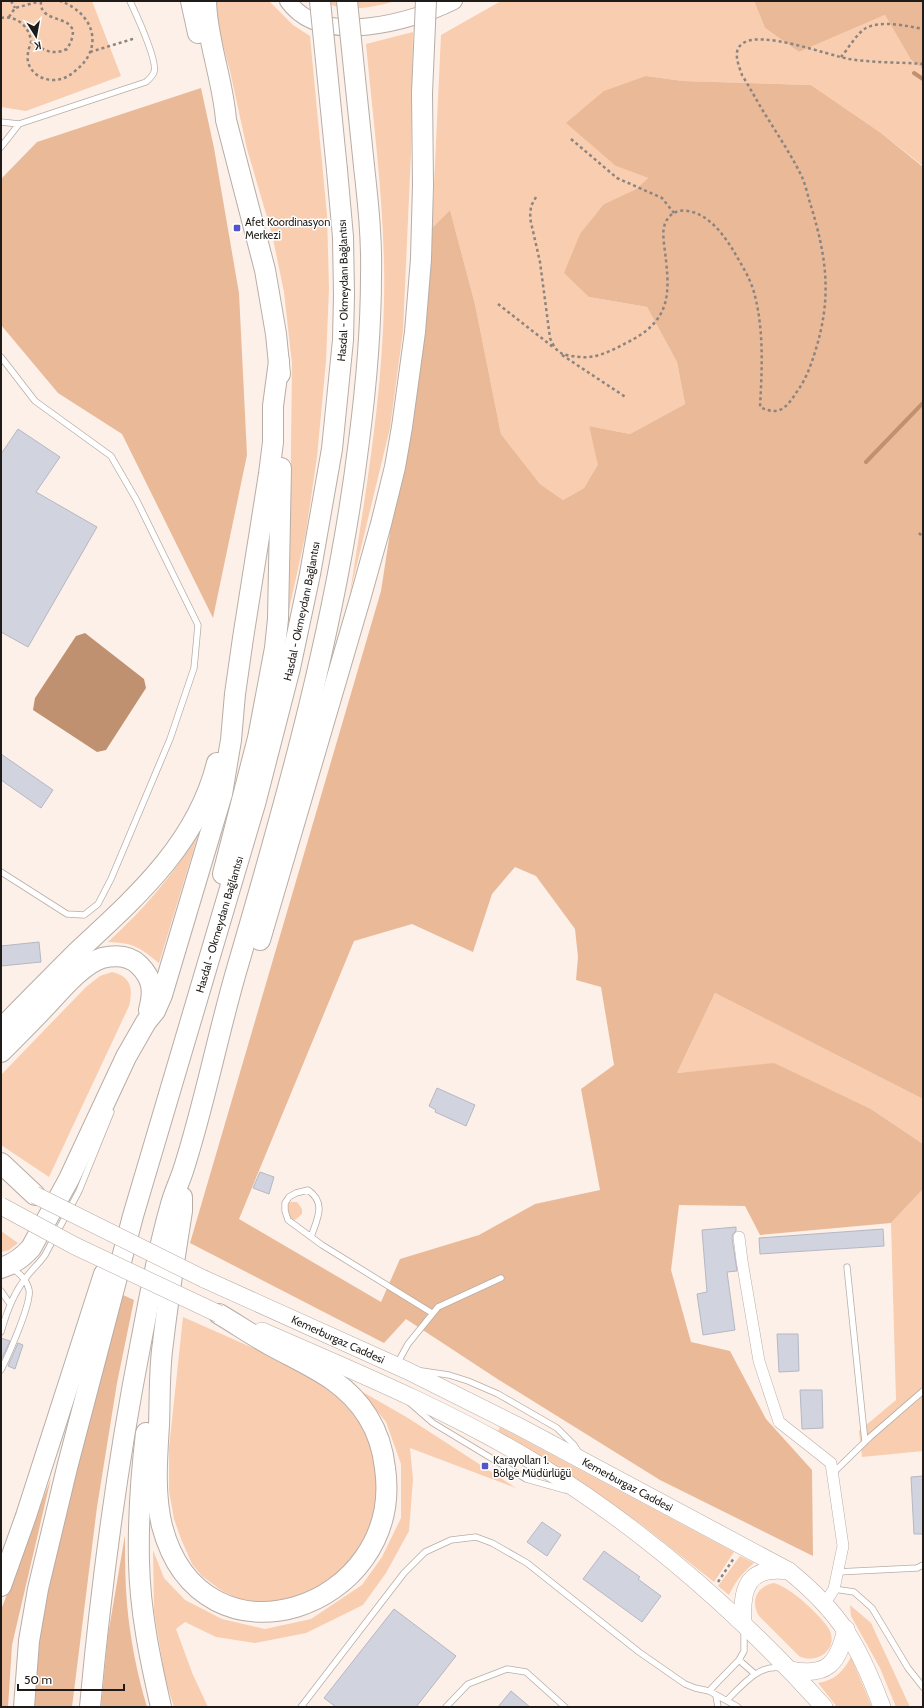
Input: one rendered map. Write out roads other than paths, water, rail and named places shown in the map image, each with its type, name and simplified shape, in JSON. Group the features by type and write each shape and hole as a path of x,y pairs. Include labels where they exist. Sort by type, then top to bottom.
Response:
{"highway":[{"path":"191,1 208,78 215,101 226,120"},
{"path":"206,1 206,17 224,97 226,120 266,270 279,361 282,419 276,641 258,738 224,864 218,912 218,931"},
{"name":"Hasdal - Okmeydanı Bağlantısı","path":"24,1707 29,1641 38,1589 69,1461 136,1204 263,776 299,632 318,532 332,449 343,340 344,295 343,237 320,1"},
{"path":"90,1707 112,1508 128,1410 161,1241 170,1204 182,1173 301,739 335,591 348,521 364,405 372,273 364,166 347,1"},
{"path":"231,990 247,968 258,945 350,633 390,488 402,426 416,332 421,259 423,185 422,93 426,1"},
{"path":"5,1267 23,1257 31,1248 69,1179 126,1057 146,1022 155,1011 162,995 222,794 231,740 235,694 270,474 273,442 275,385 279,361"},
{"path":"1,1029 160,872 175,851 210,788 235,694"},
{"path":"1,1052 72,979 91,964 101,959 120,956 136,962 147,974 152,986 146,1022"},
{"path":"1,1163 35,1195"},
{"path":"182,1173 182,1211 162,1346 156,1466 157,1490 162,1526 175,1559 183,1573 212,1599 229,1606 248,1611 268,1612 288,1610 308,1604 326,1595 360,1563 374,1541 383,1519 387,1500 383,1453 377,1433 361,1405 337,1382 322,1372 270,1345 219,1314"},
{"path":"1,1586 26,1516 123,1220 136,1204"},
{"path":"161,1707 153,1675 141,1594 139,1518 141,1479 150,1397 154,1373 162,1346"}],"main road":[{"path":"288,1 293,7 309,19 322,24 339,27 377,26 414,16 454,1"},
{"name":"Kemerburgaz Caddesi","path":"1,1172 35,1195 204,1279 402,1368 518,1426 789,1571 811,1589 829,1596 864,1660 882,1707"},
{"name":"Kemerburgaz Caddesi","path":"1,1206 75,1246 219,1314 262,1331 403,1393 458,1420 527,1458 581,1494 659,1550 743,1622 791,1670 824,1707"},
{"path":"743,1622 742,1603 744,1594 753,1578 762,1572 774,1570 789,1571"},
{"path":"791,1670 813,1672 830,1666 840,1652 846,1629"}],"street":[{"path":"739,1237 759,1361 779,1422 831,1463 843,1546 837,1572 829,1596"}],"lane":[{"path":"1,122 19,124 146,82 155,71 155,63 130,1"},
{"path":"1,147 19,124"},
{"path":"1,357 35,401 111,456 137,501 198,624 194,668 170,739 111,879 98,904 84,915 67,914 1,872"},
{"path":"137,1051 146,1022"},
{"path":"1,1332 10,1304 24,1279 38,1265 45,1255 79,1191 114,1106"},
{"path":"311,1237 320,1206 315,1194 308,1190 296,1193 289,1197 285,1203 284,1211 288,1220 311,1237 432,1314"},
{"path":"1,1370 11,1350 28,1304 30,1291 24,1279 5,1267"},
{"path":"847,1267 865,1442"},
{"path":"402,1368 408,1344 438,1307 501,1278"},
{"path":"1,1291 10,1304"},
{"path":"833,1474 865,1442 923,1392"},
{"path":"301,1707 404,1573 425,1552 451,1540 476,1537 492,1543 527,1563 639,1652 685,1684 709,1691 738,1707"},
{"path":"837,1572 917,1568 923,1565"},
{"path":"829,1596 854,1592 872,1608 908,1668 923,1687"},
{"path":"709,1691 739,1660 744,1647 743,1622"},
{"path":"739,1660 755,1674"},
{"path":"727,1700 755,1674 762,1670 776,1668 791,1670"},
{"path":"446,1707 468,1684 507,1669 526,1672 565,1707"},
{"path":"716,1696 718,1707"}],"waterway":[{"path":"914,73 923,79"},
{"path":"866,462 923,403"}],"place":[{"name":"Afet Koordinasyon Merkezi","path":"237,228"},
{"name":"Karayolları 1. Bölge Müdürlüğü","path":"485,1466"}]}
